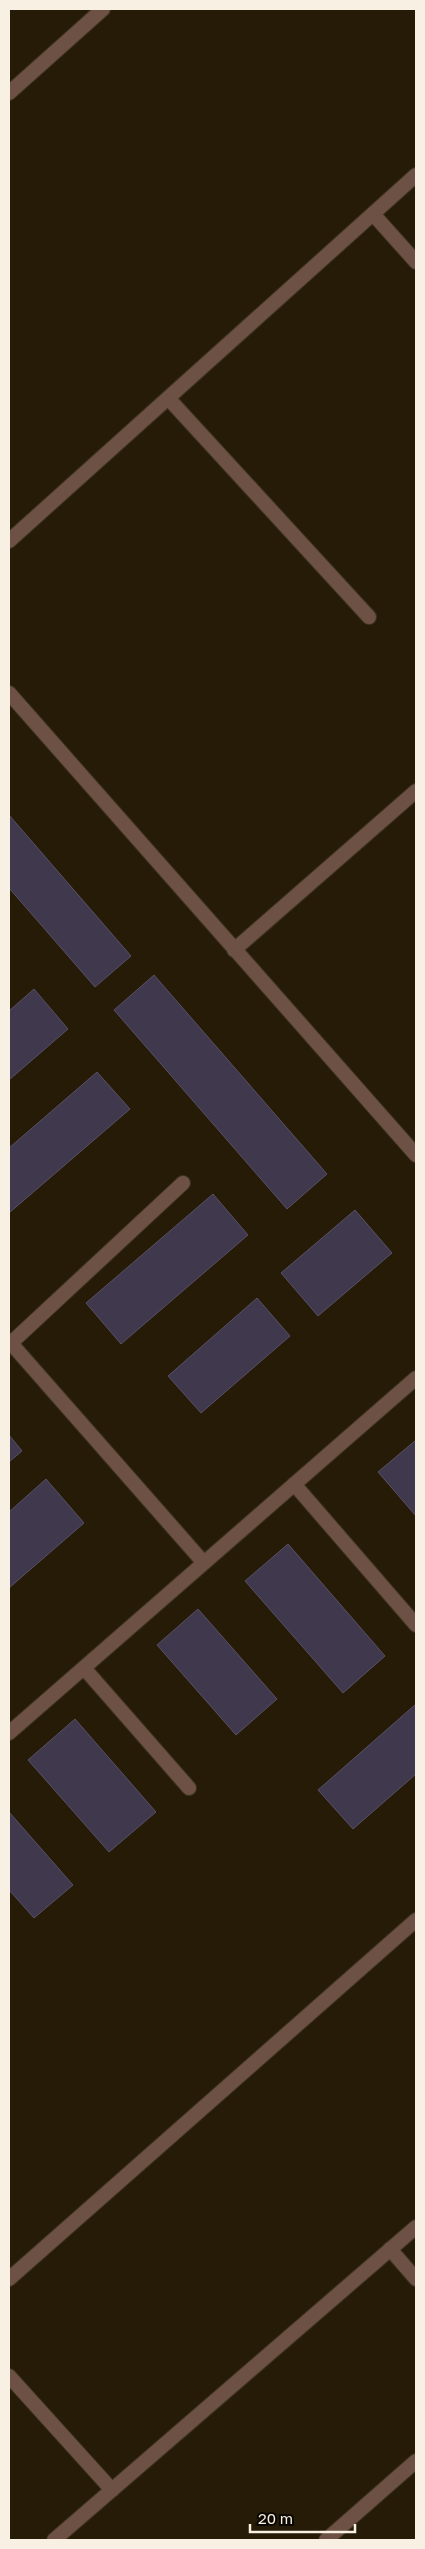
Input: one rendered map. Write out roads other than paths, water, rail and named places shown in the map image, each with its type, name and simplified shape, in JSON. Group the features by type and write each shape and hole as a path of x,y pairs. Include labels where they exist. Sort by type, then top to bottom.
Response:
{"street":[{"path":"9,93 103,9"},
{"path":"9,540 416,175"},
{"path":"373,214 416,262"},
{"path":"168,398 369,617"},
{"path":"9,693 416,1155"},
{"path":"234,950 416,791"},
{"path":"183,1183 10,1342 204,1563"},
{"path":"9,1733 416,1378"},
{"path":"294,1484 416,1625"},
{"path":"84,1668 189,1788"},
{"path":"9,2279 416,1920"},
{"path":"54,2540 416,2227"},
{"path":"390,2249 416,2279"},
{"path":"9,2376 112,2490"},
{"path":"326,2540 416,2461"}]}
